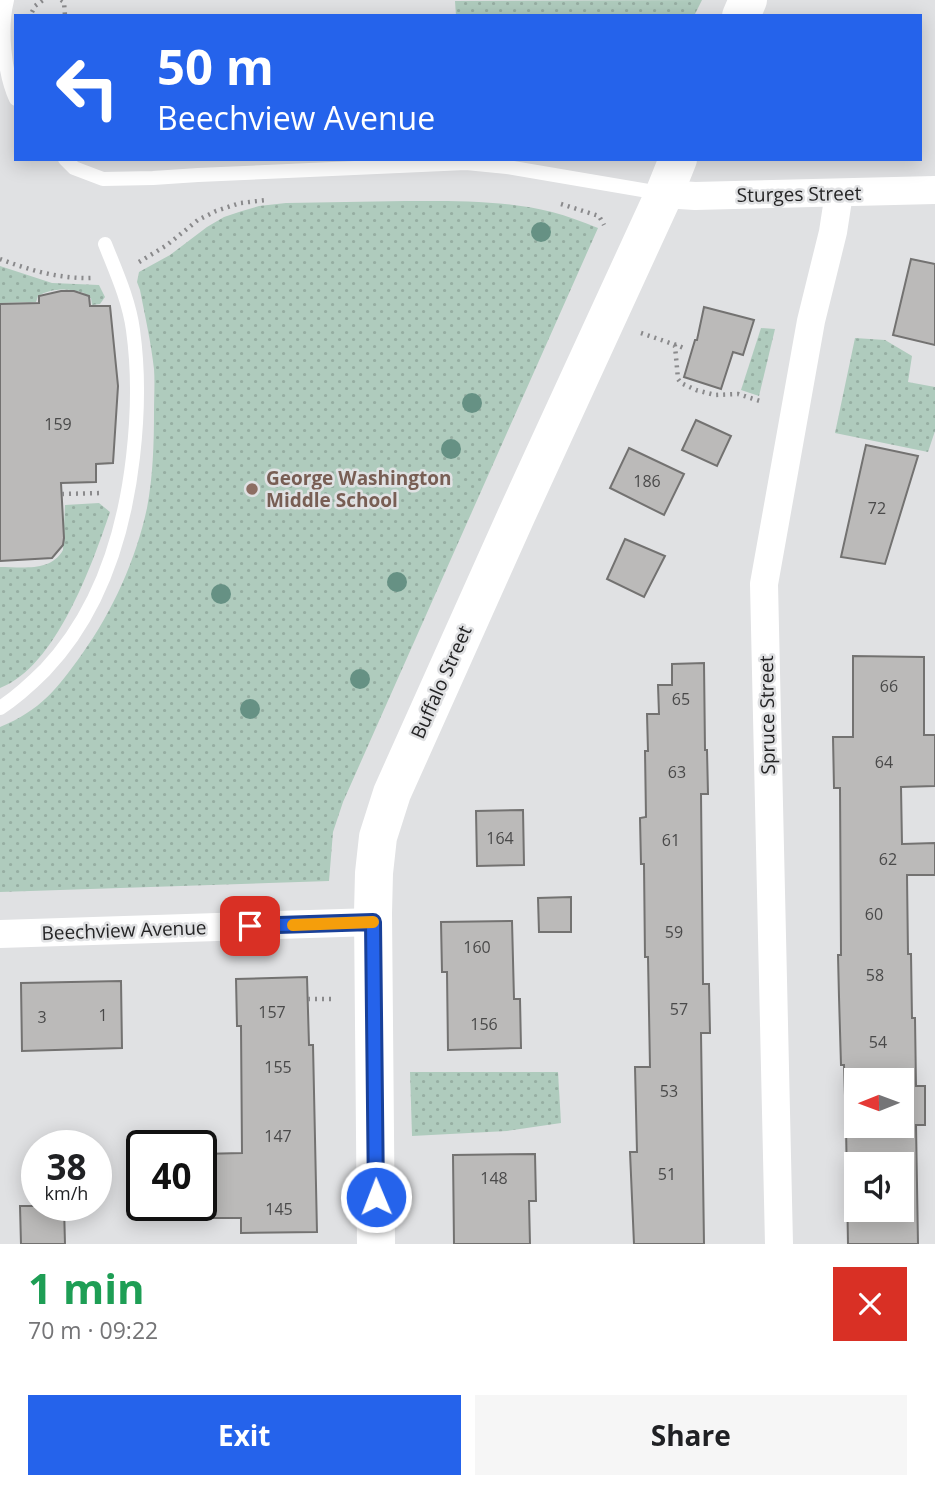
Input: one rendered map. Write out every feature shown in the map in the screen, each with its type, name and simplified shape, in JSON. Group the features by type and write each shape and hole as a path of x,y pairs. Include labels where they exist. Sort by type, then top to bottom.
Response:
{"street":[{"name":"Buffalo Street","path":"376,1244 373,922 378,836 392,793 440,682 677,161"},
{"name":"Sturges Street","path":"664,194 695,196 935,190"},
{"name":"Spruce Street","path":"779,1244 764,584 811,321 833,232 839,193"},
{"name":"Beechview Avenue","path":"0,934 373,922"}],"lane":[{"path":"7,0 5,59 14,95"},
{"path":"67,161 74,168 103,179 466,163 507,167 664,194"},
{"path":"0,708 26,689 58,657 88,613 108,571 123,521 138,415 138,371 133,327 105,244"}],"path":[{"path":"31,14 35,6 43,0"},
{"path":"0,259 32,271 61,275 88,278 116,272 167,245 198,220 216,211 240,203 278,199"},
{"path":"557,203 599,216 604,225"},
{"path":"634,331 686,349"},
{"path":"673,344 677,355 678,379 681,383 715,395 738,394 763,402"},
{"path":"62,494 129,492"},
{"path":"308,999 335,999"}],"green space":[{"path":"702,0 695,14 456,14 455,1"},
{"name":"George Washington Middle School","path":"405,201 515,205 552,212 598,228 343,802 333,832 329,881 0,892 0,727 27,713 47,697 93,637 122,584 137,546 147,508 153,460 154,374 148,329 137,282 139,272 170,255 224,217 259,206"},
{"path":"0,266 52,283 99,285 105,297 100,304 92,305 91,298 86,298 84,293 61,290 38,296 36,302 0,303"},
{"path":"761,328 775,329 759,396 741,390"},
{"path":"855,338 885,340 912,356 908,382 935,387 935,431 928,452 835,433"},
{"path":"99,503 110,512 93,559 69,612 38,659 20,677 0,688 0,567 35,567 51,562 63,550 65,505"},
{"path":"410,1072 558,1072 561,1123 507,1131 412,1136"}],"building":[{"path":"911,259 935,264 935,345 893,335"},
{"path":"74,291 89,296 90,306 110,306 118,386 113,463 96,464 96,482 61,483 64,538 63,545 52,558 0,561 0,304 39,303 39,296"},
{"path":"704,307 754,320 743,355 733,352 721,389 684,377 697,340"},
{"path":"696,420 731,436 717,466 682,450"},
{"path":"866,445 918,456 885,564 841,557"},
{"path":"629,448 684,474 664,515 610,488"},
{"path":"625,539 665,556 644,597 607,579"},
{"path":"853,656 924,657 924,735 935,735 935,786 901,787 902,844 935,843 935,875 907,875 908,954 911,954 912,1018 915,1018 916,1086 925,1086 925,1125 916,1125 918,1244 848,1244 848,1222 914,1222 914,1152 846,1152 846,1138 914,1138 914,1068 844,1068 841,1065 838,955 841,955 840,788 834,788 833,737 853,737"},
{"path":"704,663 708,794 701,794 703,984 709,984 710,1033 701,1033 704,1244 634,1244 630,1152 637,1152 635,1067 650,1067 648,957 645,957 644,864 641,864 640,818 646,817 647,714 659,714 658,685 672,685 672,664"},
{"path":"523,810 524,865 477,866 476,811"},
{"path":"571,897 571,932 539,932 538,898"},
{"path":"512,921 514,999 520,999 521,1048 448,1050 447,972 442,972 441,922"},
{"path":"307,977 309,1045 313,1045 317,1232 241,1233 241,1218 217,1218 217,1154 242,1153 241,1026 237,1026 236,979"},
{"path":"121,981 122,1048 22,1051 21,983"},
{"path":"535,1154 536,1201 529,1201 530,1244 454,1244 453,1155"},
{"path":"20,1206 21,1221 64,1221 65,1244 21,1244"}],"slow traffic":[{"path":"293,925 373,922"}],"place":[{"name":"George Washington Middle School","path":"252,489"}],"route":[{"path":"250,926 373,922 376,1197"}]}
